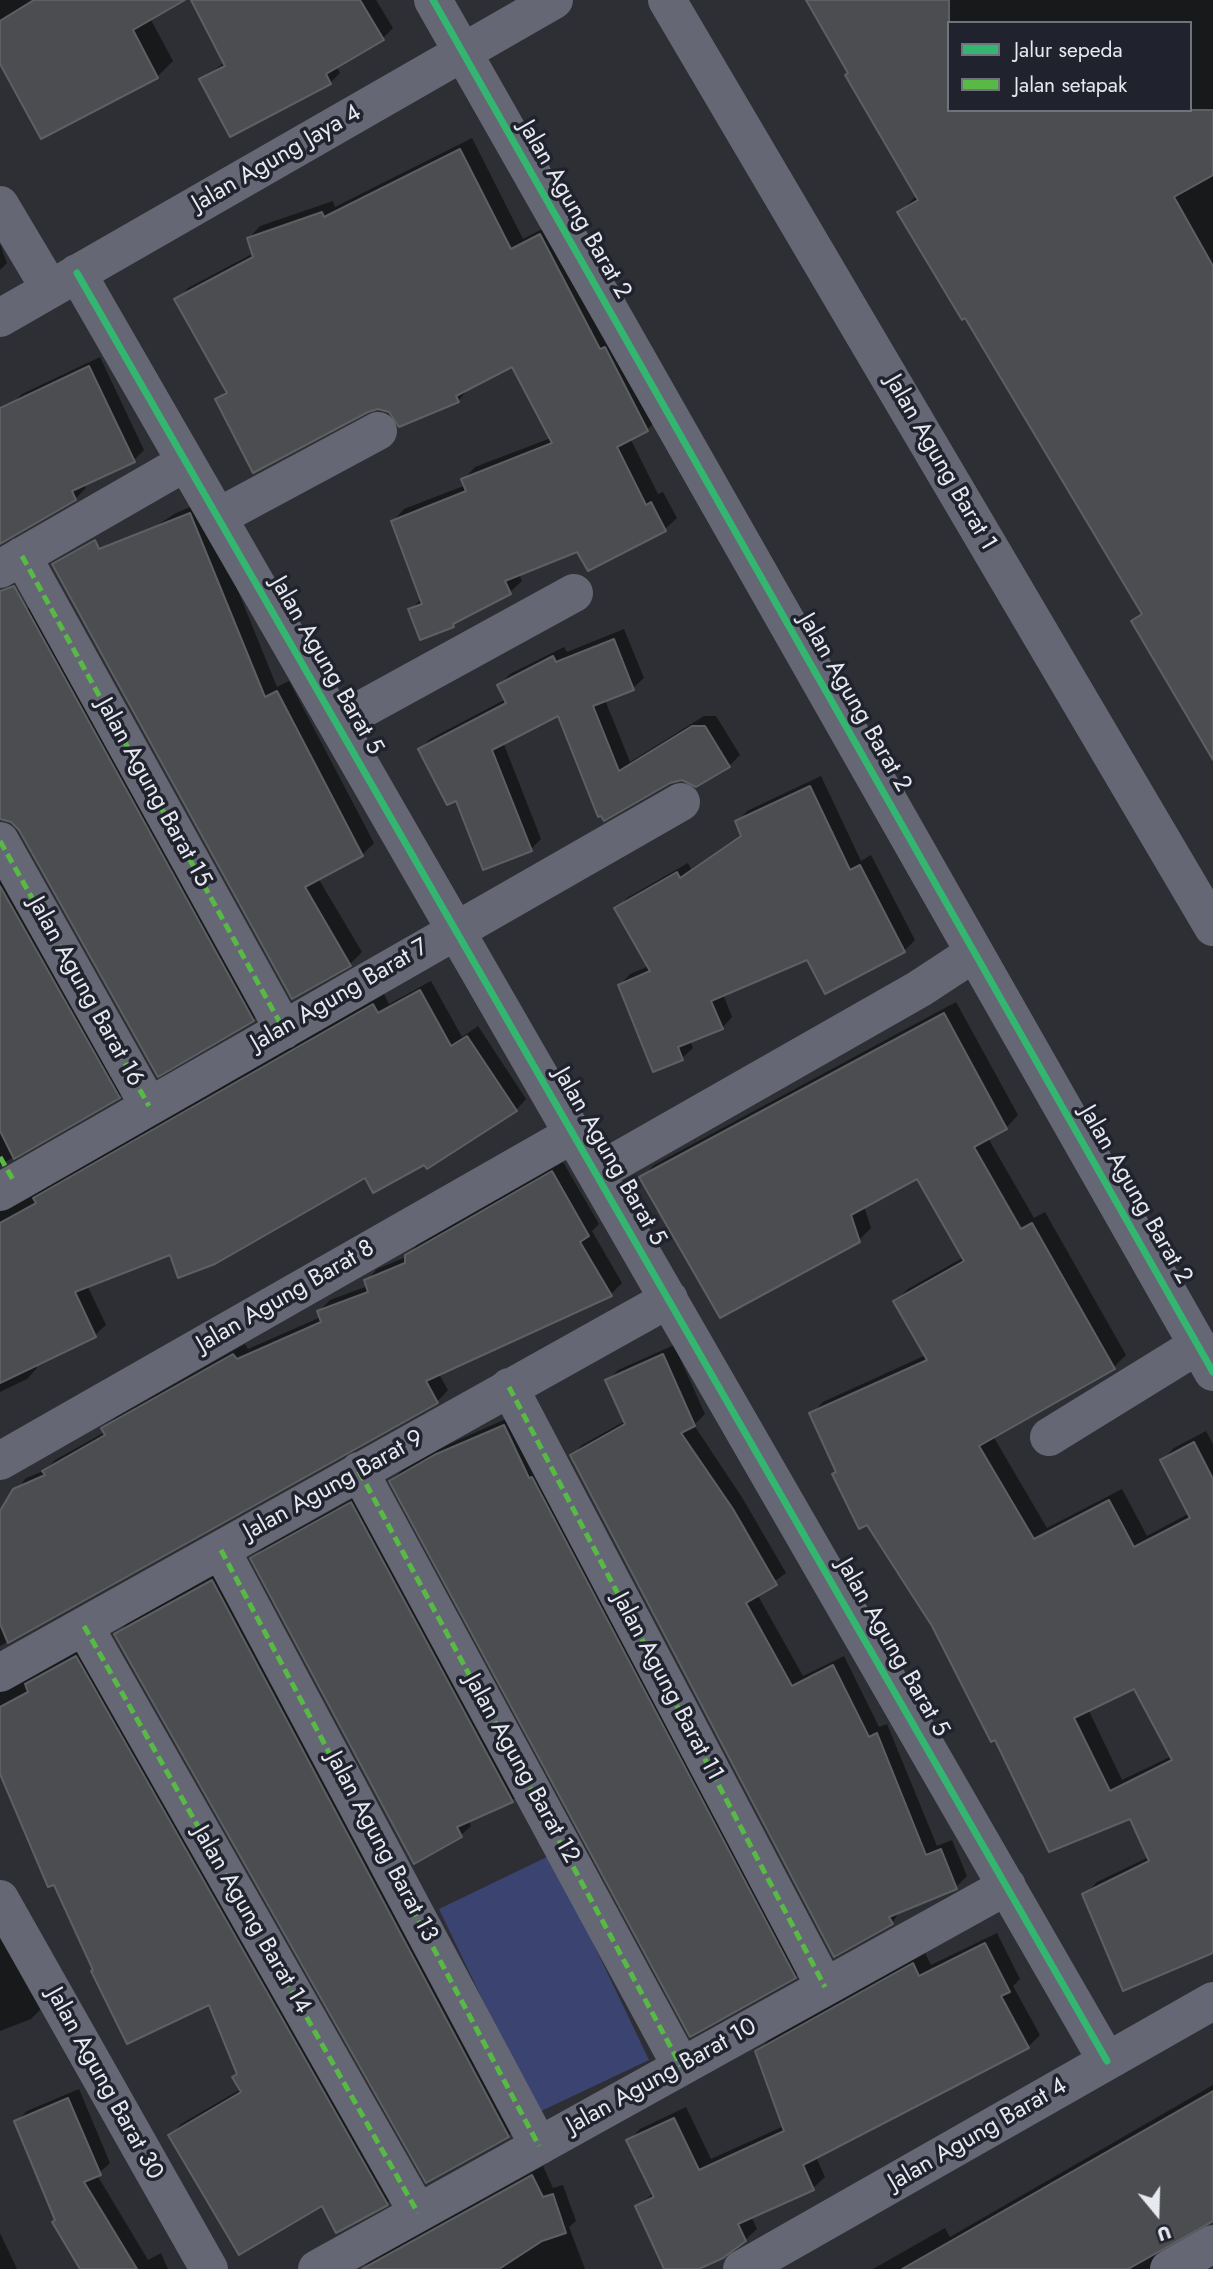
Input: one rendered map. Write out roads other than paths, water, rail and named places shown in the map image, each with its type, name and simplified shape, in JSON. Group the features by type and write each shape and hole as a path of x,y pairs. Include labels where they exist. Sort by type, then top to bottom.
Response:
{"street":[{"name":"Jalan Agung Barat 2","path":"433,0 1205,1358"},
{"name":"Jalan Agung Jaya 4","path":"0,318 554,0"},
{"name":"Jalan Agung Barat 1","path":"667,0 1213,927"},
{"name":"Jalan Agung Barat 5","path":"0,205 64,281 186,462 1107,2061"},
{"path":"218,517 378,431"},
{"path":"11,563 186,462"},
{"name":"Jalan Agung Barat 15","path":"11,563 284,1030"},
{"path":"337,723 574,593"},
{"name":"Jalan Agung Barat 7","path":"5,1177 149,1106 681,802"},
{"name":"Jalan Agung Barat 16","path":"0,841 149,1106"},
{"path":"596,1174 919,989 974,953"},
{"name":"Jalan Agung Barat 8","path":"0,1461 573,1134"},
{"name":"Jalan Agung Barat 9","path":"0,1672 669,1299"},
{"path":"1049,1437 1205,1358"},
{"name":"Jalan Agung Barat 11","path":"509,1388 825,1987"},
{"name":"Jalan Agung Barat 12","path":"359,1471 681,2066"},
{"name":"Jalan Agung Barat 13","path":"222,1550 539,2146"},
{"name":"Jalan Agung Barat 14","path":"85,1626 418,2213"},
{"name":"Jalan Agung Barat 10","path":"317,2269 1007,1886"},
{"name":"Jalan Agung Barat 30","path":"0,1899 209,2269"},
{"name":"Jalan Agung Barat 4","path":"742,2269 1213,2001"},
{"path":"1168,2269 1213,2244"}]}
